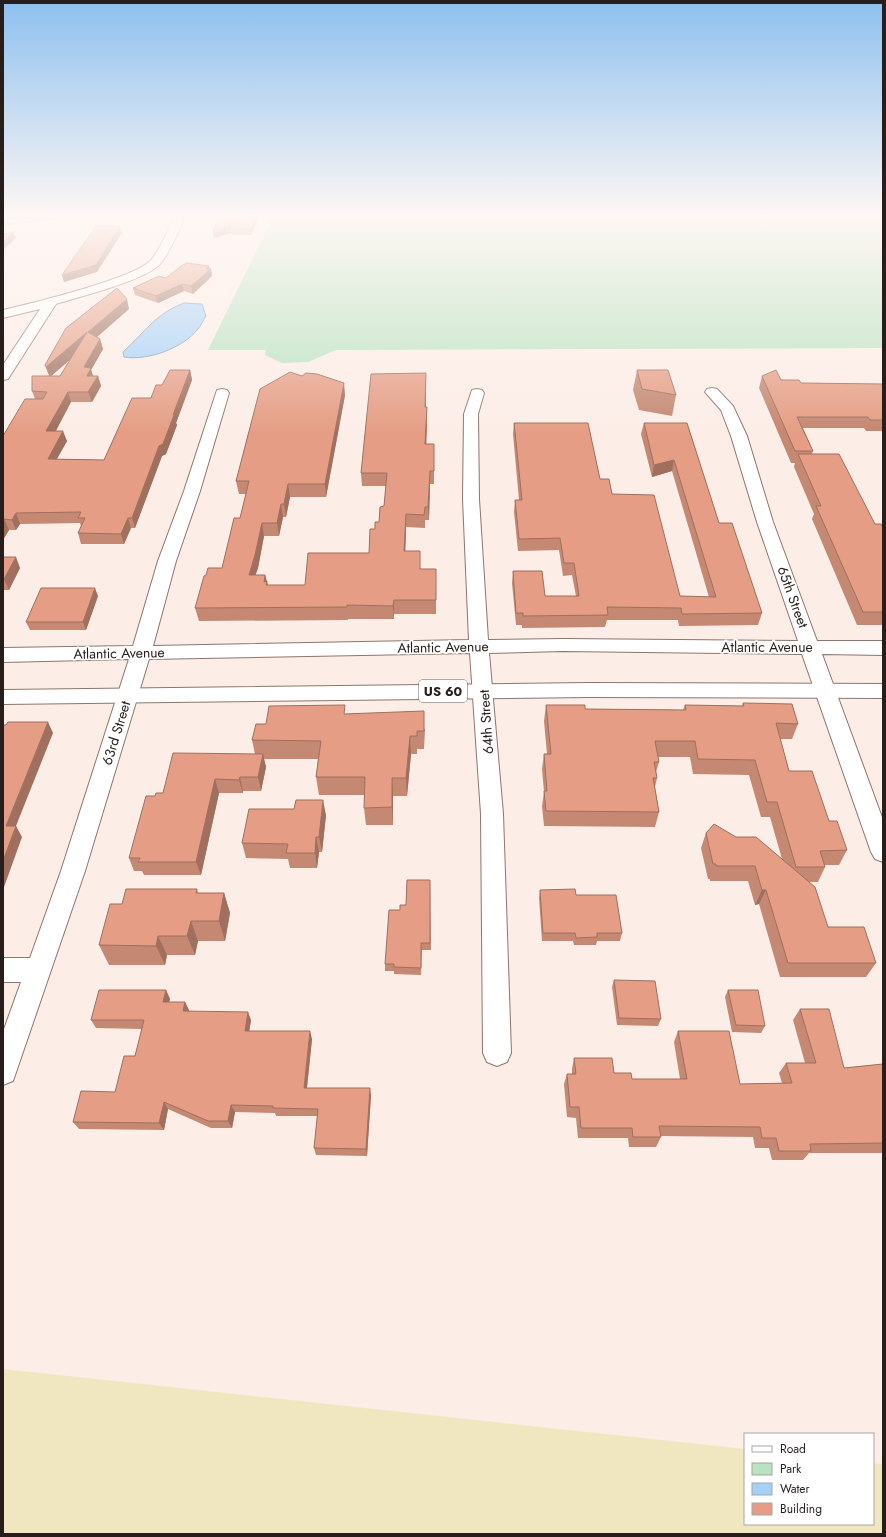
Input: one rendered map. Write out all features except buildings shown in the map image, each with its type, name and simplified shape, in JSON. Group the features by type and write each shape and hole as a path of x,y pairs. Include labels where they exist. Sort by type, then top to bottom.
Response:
{"main road":[{"path":"3,314 94,289"},
{"path":"3,376 50,302"},
{"name":"65th Street","path":"712,392 728,409 739,436 765,522 811,647 883,852"},
{"name":"63rd Street","path":"3,1072 73,871 128,696 167,561 192,491 222,393"},
{"name":"64th Street","path":"477,393 471,414 472,499 479,647 484,691 492,814 497,1053"},
{"name":"Atlantic Avenue","path":"3,656 275,652 563,645 883,648"},
{"name":"US 60","path":"3,697 484,691 883,691"},
{"path":"3,970 39,970"}],"green space":[{"path":"238,289 883,289 883,348 336,350 308,362 282,363 265,355 266,350 208,350"}],"sand":[{"path":"3,1369 744,1449 744,1525 874,1525 874,1463 883,1464 883,1534 3,1534"}],"water":[{"path":"184,303 202,304 206,316 199,328 191,336 164,352 144,357 124,357 123,352 151,324 166,312"}]}
